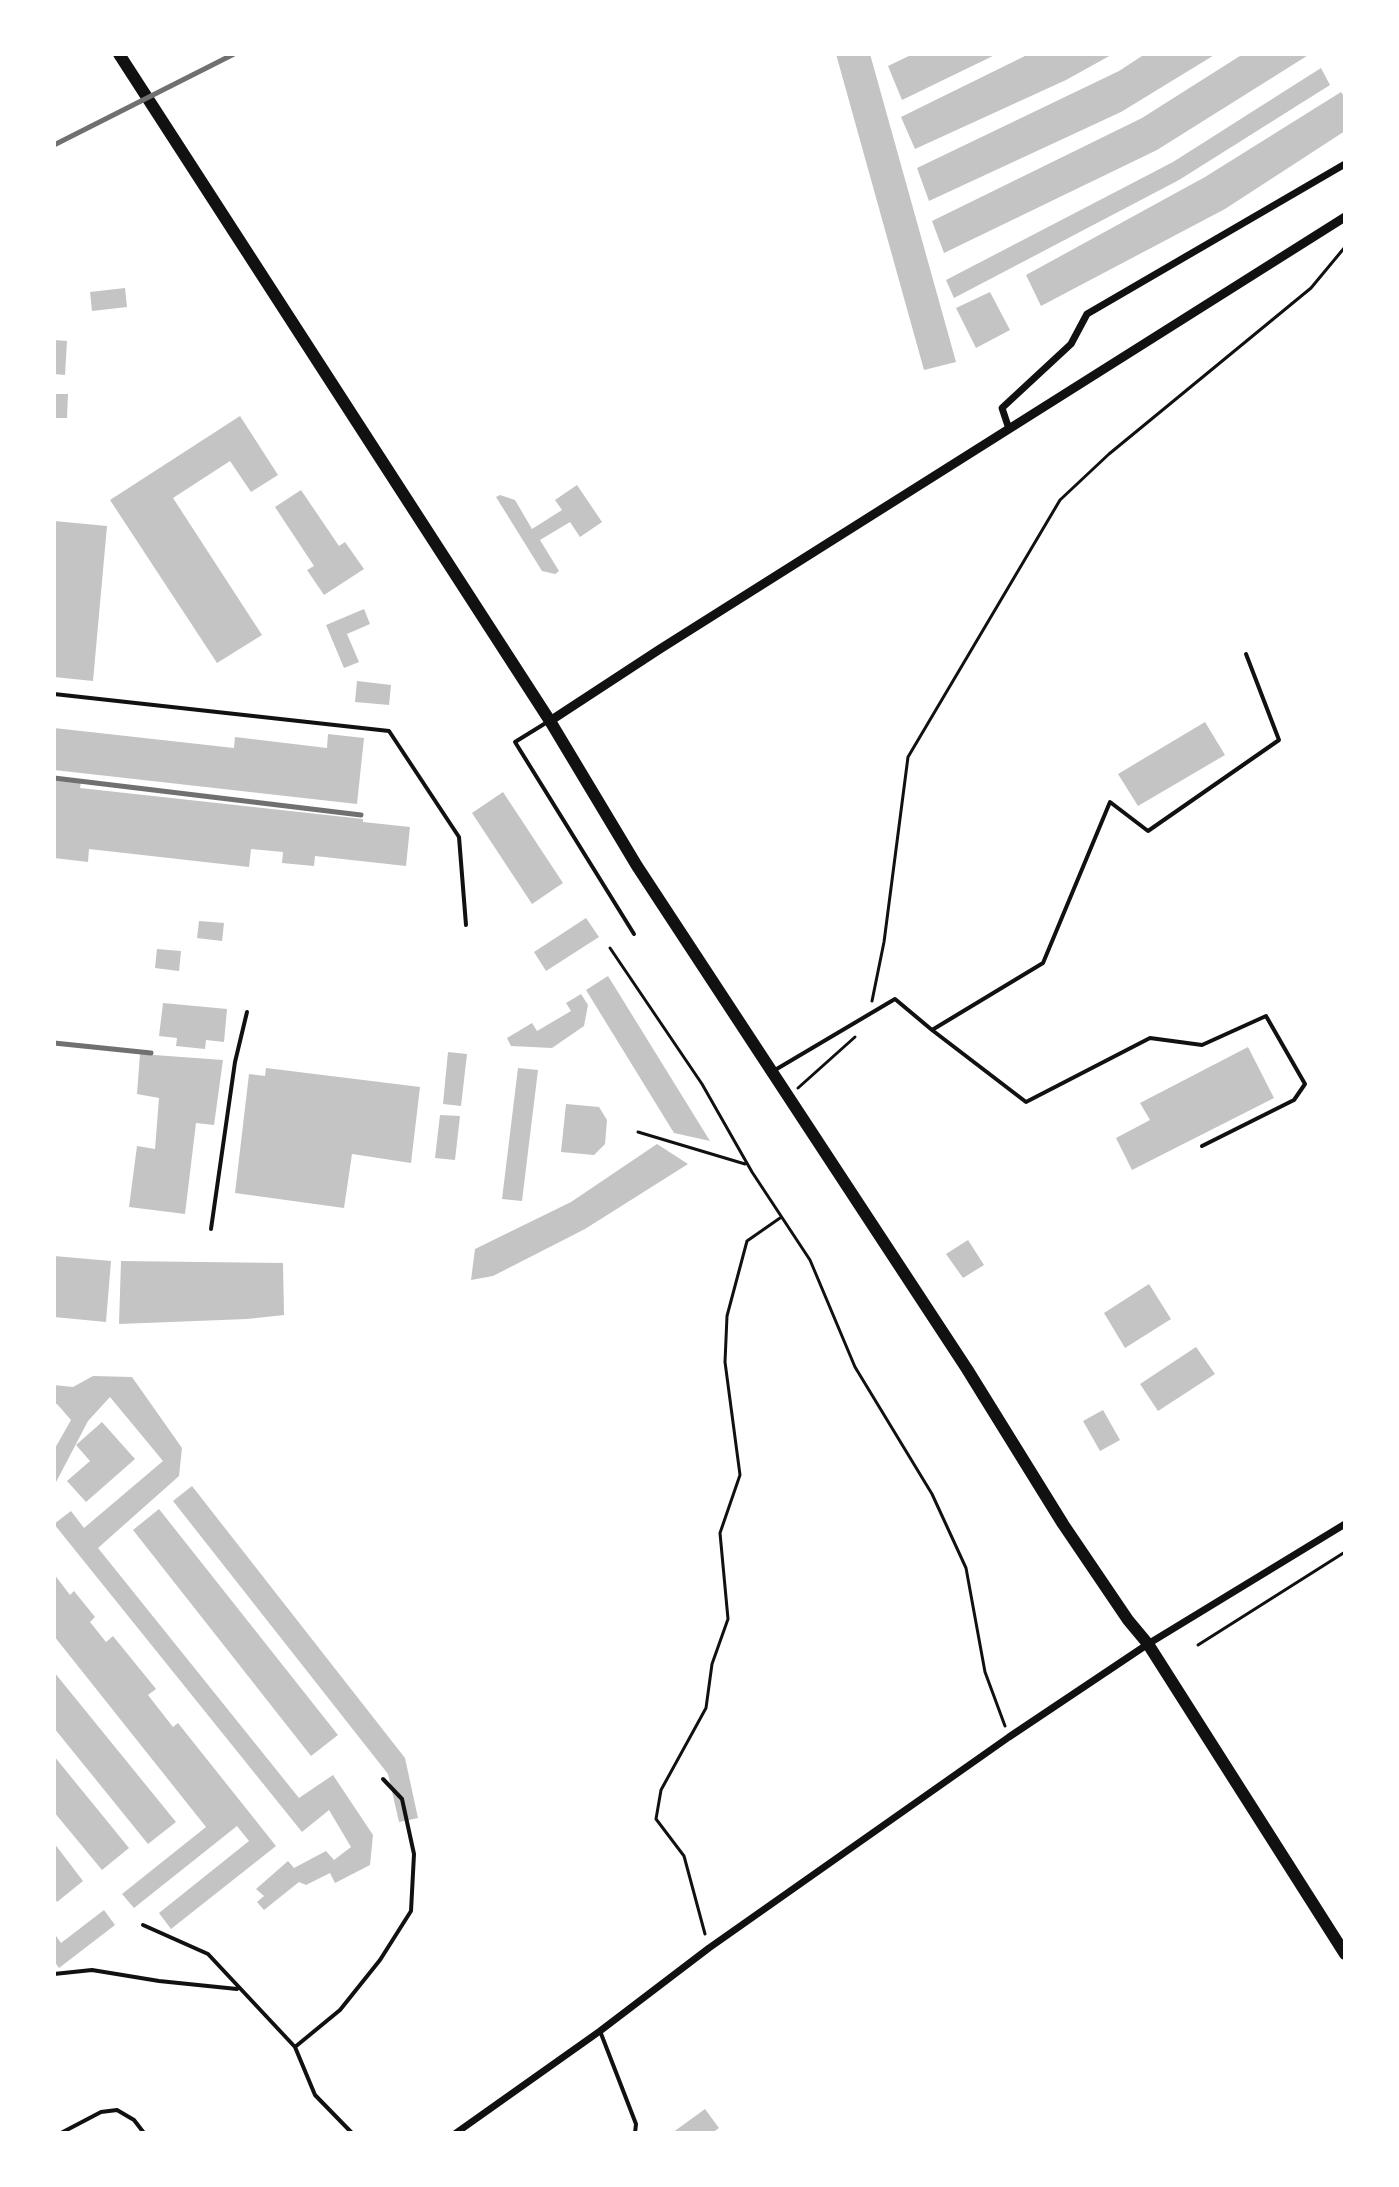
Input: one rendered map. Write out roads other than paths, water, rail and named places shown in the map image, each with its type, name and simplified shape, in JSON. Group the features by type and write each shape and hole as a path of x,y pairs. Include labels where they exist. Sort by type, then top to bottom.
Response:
{"main road":[{"path":"119,54 550,721 637,866 967,1369 1063,1524 1128,1620 1148,1644 1345,1954"}],"street":[{"path":"1009,429 1002,408 1071,344 1087,314 1345,164"},
{"path":"550,721 1345,217"},
{"path":"456,2133 600,2031 709,1948 1009,1737 1148,1644 1345,1524"}],"lane":[{"path":"932,1030 1043,963 1110,802 1148,831 1279,740 1246,654"},
{"path":"54,694 389,731 459,837 466,925"},
{"path":"550,721 515,742 634,934"},
{"path":"773,1071 895,999 1026,1102 1150,1038 1202,1045 1266,1016 1305,1084 1294,1100 1202,1146"},
{"path":"211,1229 235,1062 247,1012"},
{"path":"295,2047 340,2010 380,1960 411,1911 414,1854 402,1799 383,1779"},
{"path":"143,1925 208,1954 295,2047 315,2095 352,2133"},
{"path":"54,1974 92,1970 239,1989"},
{"path":"600,2031 637,2133"},
{"path":"61,2133 101,2112 117,2110 134,2120 144,2133"}],"railway":[{"path":"54,145 234,54"},
{"path":"54,778 361,815"},
{"path":"54,1043 151,1053"}]}
